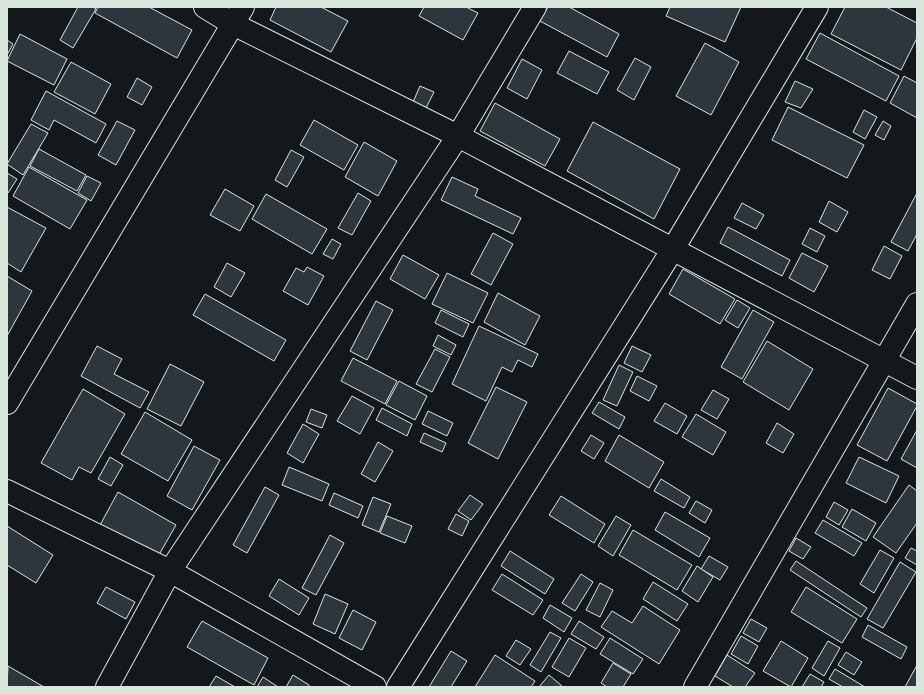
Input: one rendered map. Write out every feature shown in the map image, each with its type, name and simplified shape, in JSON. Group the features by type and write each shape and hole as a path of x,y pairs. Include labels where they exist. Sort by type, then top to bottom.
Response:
{"street":[{"path":"205,7 238,16 458,136 917,378"},
{"path":"107,687 170,571 458,136 535,7"},
{"path":"398,687 673,249 817,7"},
{"path":"7,403 238,16"},
{"path":"695,687 917,304"},
{"path":"7,491 170,571 375,687"}],"building":[{"path":"78,7 93,7 96,9 73,48 60,40"},
{"path":"98,7 149,7 192,30 177,58 95,13"},
{"path":"276,7 321,7 348,21 331,52 270,20"},
{"path":"424,7 466,7 478,13 463,40 419,16"},
{"path":"548,7 569,7 619,34 607,57 540,21"},
{"path":"670,7 741,7 725,42 666,16"},
{"path":"845,7 886,7 917,23 917,38 901,70 831,34"},
{"path":"820,33 899,76 886,101 806,59"},
{"path":"20,34 67,59 54,85 7,61"},
{"path":"7,40 13,44 7,55"},
{"path":"705,43 739,62 711,115 676,96"},
{"path":"569,51 609,72 597,94 557,73"},
{"path":"635,58 651,67 634,100 617,90"},
{"path":"522,59 542,70 527,99 507,88"},
{"path":"71,62 111,84 95,114 54,92"},
{"path":"904,76 917,83 917,118 890,103"},
{"path":"137,78 152,87 142,105 127,97"},
{"path":"795,81 813,89 801,108 785,102"},
{"path":"420,86 434,92 426,108 413,102"},
{"path":"46,91 106,124 96,143 54,120 49,130 31,120"},
{"path":"495,103 560,139 545,166 480,131"},
{"path":"788,107 864,145 847,178 772,140"},
{"path":"864,110 877,117 865,139 853,132"},
{"path":"314,120 358,145 344,170 300,145"},
{"path":"117,121 135,130 116,165 98,155"},
{"path":"883,121 891,126 884,140 875,135"},
{"path":"593,122 680,169 654,219 567,171"},
{"path":"31,124 48,133 23,175 7,164"},
{"path":"364,142 397,161 378,196 345,177"},
{"path":"39,149 86,175 77,191 30,166"},
{"path":"291,150 304,157 287,187 275,180"},
{"path":"29,167 87,200 70,229 13,196"},
{"path":"7,173 17,179 8,193 7,192"},
{"path":"87,176 101,183 91,201 78,193"},
{"path":"452,177 478,189 475,196 521,218 513,234 441,200"},
{"path":"225,189 254,206 240,231 210,215"},
{"path":"358,193 371,201 352,235 338,228"},
{"path":"917,193 917,234 908,251 891,242"},
{"path":"266,194 327,229 312,254 252,219"},
{"path":"829,201 848,212 837,232 819,222"},
{"path":"742,203 764,215 756,229 734,218"},
{"path":"7,207 46,228 21,272 7,263"},
{"path":"728,227 790,260 782,276 720,243"},
{"path":"810,228 825,236 817,252 802,244"},
{"path":"493,233 513,244 491,285 471,274"},
{"path":"332,239 341,244 333,259 323,254"},
{"path":"884,246 902,256 890,279 872,270"},
{"path":"802,253 828,266 814,292 789,278"},
{"path":"403,255 439,275 425,299 390,279"},
{"path":"227,263 245,273 231,297 214,287"},
{"path":"307,267 324,276 308,305 283,291 296,268 304,272"},
{"path":"683,269 735,299 720,324 669,294"},
{"path":"447,273 488,293 473,323 432,304"},
{"path":"7,276 32,291 7,336"},
{"path":"498,293 540,316 525,345 484,322"},
{"path":"205,294 286,340 274,361 193,315"},
{"path":"737,300 750,308 738,328 725,320"},
{"path":"376,301 393,310 367,360 350,351"},
{"path":"441,310 469,324 463,337 435,323"},
{"path":"753,310 774,322 742,379 721,367"},
{"path":"479,326 538,354 532,367 518,360 512,372 502,367 486,401 452,384"},
{"path":"438,335 456,345 451,355 433,346"},
{"path":"767,341 813,369 789,410 743,382"},
{"path":"97,346 122,359 114,374 149,392 140,408 81,376"},
{"path":"632,346 651,355 642,372 624,363"},
{"path":"435,349 450,357 432,392 416,384"},
{"path":"353,358 397,381 385,404 341,381"},
{"path":"170,364 204,382 181,426 147,409"},
{"path":"619,365 633,372 617,406 603,400"},
{"path":"637,376 657,386 649,401 630,391"},
{"path":"399,381 427,396 415,420 386,405"},
{"path":"496,387 527,402 498,459 468,443"},
{"path":"888,388 917,404 917,406 887,461 857,445"},
{"path":"83,389 125,414 91,473 79,467 72,480 41,463"},
{"path":"713,390 729,399 717,419 701,410"},
{"path":"352,396 374,408 360,434 337,421"},
{"path":"599,402 625,417 619,429 592,413"},
{"path":"665,403 687,416 677,434 654,421"},
{"path":"382,408 412,424 407,436 376,420"},
{"path":"311,409 327,415 322,428 306,422"},
{"path":"428,411 453,423 447,436 422,424"},
{"path":"145,412 192,440 168,481 121,454"},
{"path":"696,414 726,432 713,455 682,437"},
{"path":"777,423 794,434 783,453 766,443"},
{"path":"303,424 319,434 303,463 287,453"},
{"path":"917,430 917,468 901,459"},
{"path":"424,433 446,443 442,452 420,442"},
{"path":"591,435 604,443 594,459 581,451"},
{"path":"619,435 664,462 649,488 605,461"},
{"path":"378,442 393,451 375,482 361,474"},
{"path":"194,446 220,460 192,510 167,496"},
{"path":"110,457 123,465 111,486 98,479"},
{"path":"859,457 899,476 886,503 846,483"},
{"path":"289,467 329,484 322,501 282,485"},
{"path":"661,479 690,497 684,508 654,491"},
{"path":"909,485 917,491 917,523 896,553 873,537"},
{"path":"265,487 279,495 247,553 233,545"},
{"path":"118,492 176,525 156,560 99,527"},
{"path":"334,493 363,506 358,518 329,505"},
{"path":"470,495 483,504 471,520 458,511"},
{"path":"561,496 605,524 594,543 549,515"},
{"path":"373,497 391,504 379,532 362,525"},
{"path":"696,501 712,510 705,523 689,513"},
{"path":"834,502 848,510 839,525 826,517"},
{"path":"852,509 876,523 866,541 842,527"},
{"path":"665,512 710,538 699,557 655,530"},
{"path":"456,514 469,521 462,536 448,529"},
{"path":"387,516 412,526 405,543 380,533"},
{"path":"616,516 631,525 613,556 598,546"},
{"path":"823,520 862,543 854,556 815,533"},
{"path":"7,526 53,555 36,583 7,565"},
{"path":"633,530 692,565 677,590 619,555"},
{"path":"330,535 344,543 316,595 302,588"},
{"path":"796,538 811,547 803,559 789,551"},
{"path":"911,548 917,551 917,565 905,558"},
{"path":"880,550 894,558 874,593 860,584"},
{"path":"510,551 554,579 545,594 501,566"},
{"path":"709,556 728,567 720,580 701,569"},
{"path":"796,561 867,608 861,617 790,570"},
{"path":"900,562 916,572 883,628 867,619"},
{"path":"697,566 713,577 698,602 682,591"},
{"path":"502,574 543,600 533,615 492,590"},
{"path":"581,574 593,582 575,611 562,603"},
{"path":"279,579 309,598 299,615 269,596"},
{"path":"653,582 688,604 677,621 643,599"},
{"path":"600,583 613,590 600,617 586,610"},
{"path":"106,587 135,602 126,619 97,603"},
{"path":"806,587 857,619 842,643 791,612"},
{"path":"325,594 348,604 335,634 313,624"},
{"path":"550,605 572,618 564,632 543,618"},
{"path":"643,606 680,630 659,664 601,627 612,611 632,623"},
{"path":"353,610 376,622 362,650 339,638"},
{"path":"751,619 767,628 759,642 743,633"},
{"path":"202,621 268,658 254,685 187,647"},
{"path":"579,621 604,637 596,649 571,634"},
{"path":"868,625 907,647 901,659 862,637"},
{"path":"550,632 561,638 541,672 530,665"},
{"path":"741,636 758,646 748,664 731,654"},
{"path":"569,638 586,648 569,677 552,667"},
{"path":"610,638 643,659 633,674 600,654"},
{"path":"516,640 531,649 520,665 506,656"},
{"path":"781,641 808,658 791,687 763,671"},
{"path":"828,641 840,648 824,676 812,668"},
{"path":"451,651 467,661 451,687 429,687"},
{"path":"846,652 862,662 854,675 838,665"},
{"path":"495,655 535,681 531,687 475,687"},
{"path":"727,655 755,673 745,687 733,687 715,676"},
{"path":"613,663 631,674 623,687 607,687 601,683"},
{"path":"917,665 917,687 905,687"},
{"path":"8,666 44,687 7,687"},
{"path":"835,669 865,687 843,687 829,679"},
{"path":"810,674 824,682 821,687 802,687"},
{"path":"293,675 309,685 308,687 286,687"},
{"path":"549,675 562,686 562,687 539,687"},
{"path":"216,676 235,687 209,687"},
{"path":"263,677 278,687 257,687"}]}
